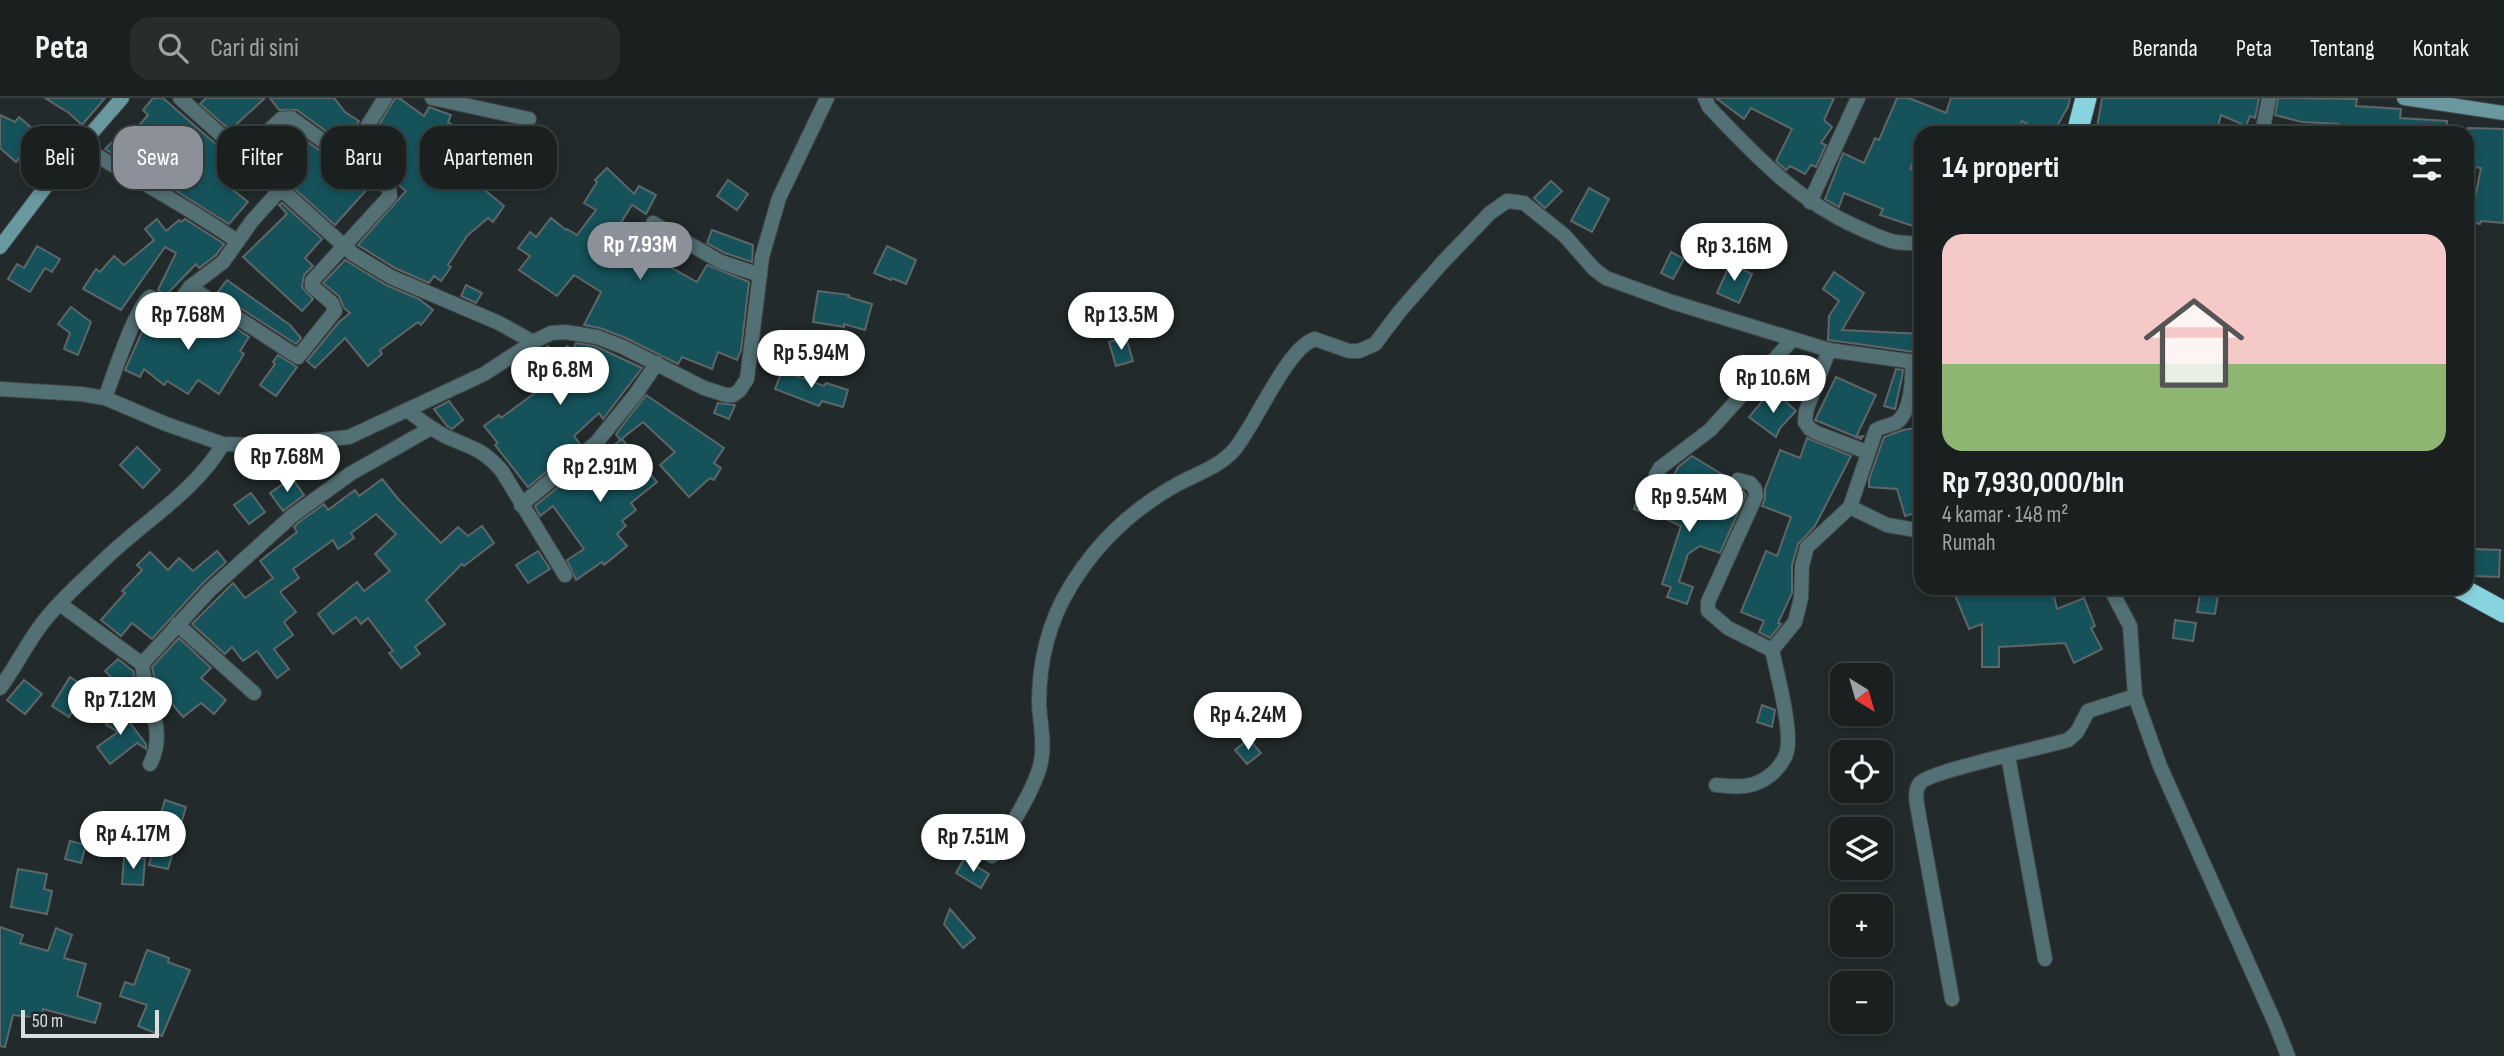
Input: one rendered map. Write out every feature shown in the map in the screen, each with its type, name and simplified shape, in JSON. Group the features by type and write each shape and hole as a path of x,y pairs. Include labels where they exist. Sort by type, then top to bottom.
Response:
{"highway":[{"path":"2079,126 2086,98"},
{"path":"2473,595 2504,612"}],"street":[{"path":"98,126 122,98"},
{"path":"180,98 217,130"},
{"path":"368,125 385,98"},
{"path":"432,98 529,119"},
{"path":"0,389 105,398 223,444 286,444 349,437 484,374 551,333 578,333 623,347 726,395 738,391 747,379 750,365 762,257 779,198 827,98"},
{"path":"1705,98 1709,107 1762,162 1810,202 1839,220 1879,237 1914,243"},
{"path":"1810,202 1858,98"},
{"path":"2263,126 2269,98"},
{"path":"2404,98 2504,113"},
{"path":"274,126 281,119 291,118 302,126"},
{"path":"190,287 298,357 335,311 335,307 314,289 312,284 327,263 386,202 391,192 307,129"},
{"path":"99,157 199,215 237,241"},
{"path":"0,247 44,189"},
{"path":"105,398 138,314 147,299 150,297 173,307 190,287 223,262 280,190 343,247 391,277 499,323 533,342"},
{"path":"992,856 1041,765 1040,672 1044,647 1069,589 1084,565 1119,524 1173,487 1215,466 1233,452 1282,373 1307,343 1315,339 1349,351 1364,350 1375,344 1426,280 1475,228 1507,201 1524,203 1564,235 1594,270 1606,278 1792,340 1829,350 1914,363"},
{"path":"653,223 721,262 760,275"},
{"path":"1772,650 1728,628 1708,611 1708,602 1756,496 1753,485 1738,480 1727,498 1718,497 1710,506 1661,482 1656,475 1660,468 1710,430 1792,340"},
{"path":"1829,350 1806,411 1805,422 1817,433 1867,453"},
{"path":"521,505 596,443 657,363"},
{"path":"1772,650 1795,622 1801,598 1802,566 1807,547 1850,507 1876,430 1899,421 1914,374"},
{"path":"407,410 431,428 482,451 490,458 502,471 565,575"},
{"path":"142,664 218,582 292,516 350,474 431,428"},
{"path":"0,688 41,625 60,604 140,527 199,478 223,444"},
{"path":"1850,507 1887,525 1914,530"},
{"path":"2114,595 2130,626 2136,696 2160,766 2287,1056"},
{"path":"60,604 142,664 158,737 158,746 150,764"},
{"path":"177,624 254,693"},
{"path":"1716,785 1754,784 1767,778 1782,762 1787,750 1788,733 1772,650"},
{"path":"1952,999 1916,793 1920,784 1928,777 2068,740 2077,732 2083,716 2088,711 2136,696"},
{"path":"2008,756 2045,958"}],"building":[{"path":"45,98 105,98 82,125"},
{"path":"153,98 163,98 195,126 139,126 148,115 143,110"},
{"path":"206,98 265,98 234,126 225,126 200,104"},
{"path":"270,98 334,98 345,112 359,121 356,126 321,128 297,110 279,110"},
{"path":"395,98 399,98 424,116 429,107 451,115 448,122 454,126 420,126 420,189 487,189 486,191 504,206 493,222 488,218 467,236 441,281 434,276 429,283 395,268 358,245 406,191 403,189 406,189 406,126 378,126"},
{"path":"1716,98 1834,98 1824,120 1832,127 1821,143 1826,145 1816,167 1811,165 1805,174 1790,166 1786,170 1776,161 1792,129 1751,108 1744,119"},
{"path":"1897,98 1909,98 1946,113 1951,98 2070,98 2057,126 2031,126 2022,121 2020,126 1914,126 1914,159 1910,169 1914,171 1914,226 1880,215 1883,209 1844,193 1839,207 1825,199 1843,153 1864,163 1875,138 1879,140"},
{"path":"2102,98 2259,98 2255,118 2250,116 2246,126 2221,115 2218,126 2097,126"},
{"path":"2278,98 2357,99 2356,106 2401,109 2400,118 2447,121 2447,126 2339,126 2302,122 2275,115"},
{"path":"0,115 15,122 19,117 30,126 21,126 21,156 16,162 0,148"},
{"path":"2474,128 2504,129 2504,223 2474,222 2474,199 2481,168 2474,167"},
{"path":"203,133 217,145 217,189 234,189 248,202 229,224 173,189 203,189"},
{"path":"113,141 113,154 105,149"},
{"path":"307,141 321,151 321,189 367,189 335,225 295,189 307,189"},
{"path":"607,168 634,194 639,186 656,195 646,214 632,205 615,232 638,250 649,232 680,250 670,267 697,282 707,265 749,282 741,350 737,360 718,352 712,369 682,357 678,364 626,338 584,325 601,292 574,275 557,296 519,270 530,256 518,248 530,232 536,237 551,218 577,235 596,210 584,203 597,182 595,180"},
{"path":"728,180 748,194 737,210 717,196"},
{"path":"1551,181 1562,191 1545,208 1534,198"},
{"path":"1589,188 1609,199 1592,232 1571,221"},
{"path":"282,203 322,239 305,258 313,266 304,275 302,287 313,299 302,311 243,257 287,214 279,205"},
{"path":"157,219 166,231 179,220 181,222 185,219 224,244 216,255 199,268 196,264 166,295 158,290 176,253 165,247 121,310 83,289 96,269 100,272 114,256 124,265 154,240 145,229"},
{"path":"712,230 753,245 752,262 725,253 707,243"},
{"path":"37,246 60,259 52,272 45,268 30,292 8,279 17,264 24,268"},
{"path":"887,246 916,260 906,284 874,273"},
{"path":"1671,252 1684,259 1673,279 1661,273"},
{"path":"345,260 386,285 419,299 433,310 421,325 418,322 380,350 382,354 368,366 345,338 315,368 307,361 339,322 350,313 344,308 339,296 323,283"},
{"path":"1730,264 1752,274 1739,303 1717,293"},
{"path":"1834,272 1864,293 1842,330 1914,334 1914,352 1828,340 1829,316 1839,301 1823,289"},
{"path":"227,280 290,325 301,338 296,344 217,293"},
{"path":"466,285 482,293 476,303 461,296"},
{"path":"818,291 849,295 848,297 872,304 865,330 844,324 844,327 813,322"},
{"path":"71,307 91,322 78,355 64,349 70,333 58,324"},
{"path":"152,309 165,316 176,315 193,326 196,321 204,327 213,313 249,337 240,351 244,354 219,394 198,380 188,394 167,381 164,385 144,369 140,377 125,370"},
{"path":"1126,337 1133,361 1116,366 1109,342"},
{"path":"576,343 595,346 642,368 603,419 599,413 574,436 580,444 528,487 495,445 498,443 484,426 499,415 501,418 547,384 529,361 548,346 558,359 567,346 573,350"},
{"path":"278,355 297,367 276,396 260,385"},
{"path":"1896,369 1903,370 1895,409 1884,406"},
{"path":"782,371 824,386 826,383 848,390 843,407 822,401 819,406 775,389"},
{"path":"1836,377 1876,395 1856,437 1815,420"},
{"path":"646,395 724,448 714,463 721,468 714,480 710,478 689,497 660,465 675,452 643,422 620,440 616,434"},
{"path":"1780,396 1796,411 1780,428 1776,437 1749,417 1764,399 1771,406"},
{"path":"449,401 463,420 452,429 434,409"},
{"path":"718,403 735,405 729,419 714,413"},
{"path":"1914,428 1914,513 1905,516 1897,489 1869,487 1884,437"},
{"path":"1807,438 1851,456 1815,526 1798,544 1792,565 1792,593 1778,623 1781,624 1770,638 1759,632 1764,621 1741,612 1766,551 1777,556 1791,517 1762,506 1765,489 1780,450 1800,458"},
{"path":"622,439 657,482 631,503 636,510 622,521 626,526 617,534 627,546 604,565 602,562 576,580 567,560 584,549 553,506 540,516 535,506 592,459"},
{"path":"137,447 160,470 143,488 120,465"},
{"path":"1692,456 1728,478 1722,488 1714,488 1708,493 1673,477 1678,467"},
{"path":"292,478 304,495 283,511 270,493"},
{"path":"382,479 441,543 458,527 468,536 482,526 494,543 464,566 462,564 426,600 445,624 415,647 420,654 401,668 389,653 393,651 368,618 361,624 356,617 333,634 318,614 357,582 364,591 390,571 375,554 396,534 376,514 351,533 354,538 338,549 333,540 293,569 299,578 280,592 296,612 284,622 293,635 274,649 289,669 277,678 257,651 243,661 232,647 225,654 192,624 233,583 245,598 273,578 260,561 297,532 294,527 298,523 324,504 328,510 355,490 359,496"},
{"path":"1743,491 1746,495 1720,553 1700,546 1688,554 1679,582 1693,587 1687,604 1667,597 1671,587 1662,584 1681,526 1648,511 1646,514 1634,509 1639,492 1655,499 1659,492 1711,514 1722,507 1732,506"},
{"path":"251,493 265,512 249,524 234,505"},
{"path":"2475,549 2500,550 2499,577 2474,576"},
{"path":"217,551 226,562 152,639 132,623 121,636 101,620 125,593 122,591 142,570 137,565 150,552 168,570 179,558 193,571"},
{"path":"538,551 550,569 528,583 516,565"},
{"path":"1955,595 2054,595 2057,609 2084,598 2095,626 2091,628 2102,649 2074,663 2065,643 1999,647 1999,667 1982,667 1982,624 1969,629"},
{"path":"2200,595 2218,595 2215,614 2197,612"},
{"path":"2175,620 2196,623 2193,641 2173,638"},
{"path":"179,638 211,668 201,678 226,700 214,714 201,703 183,717 159,688 157,690 152,667"},
{"path":"118,659 133,671 141,703 138,705 105,671"},
{"path":"70,677 87,688 69,717 52,706"},
{"path":"24,680 42,694 25,714 7,700"},
{"path":"1762,705 1775,710 1772,727 1757,722"},
{"path":"117,706 146,744 146,749 137,743 110,764 97,747 118,732 106,725"},
{"path":"1249,739 1261,753 1247,764 1235,750"},
{"path":"165,800 186,807 168,869 149,865 155,831"},
{"path":"70,841 86,845 81,863 65,859"},
{"path":"124,857 145,859 143,885 122,884"},
{"path":"964,859 989,874 981,888 956,873"},
{"path":"18,869 47,874 44,889 52,891 47,914 11,907"},
{"path":"950,909 975,938 963,948 944,924"},
{"path":"0,927 23,935 20,943 48,951 56,928 72,935 64,958 86,964 77,996 101,1004 95,1023 43,1009 42,1018 13,1015 5,1047 0,1046"},
{"path":"147,950 190,970 162,1036 138,1026 147,1005 120,996 125,982 134,985"}]}
